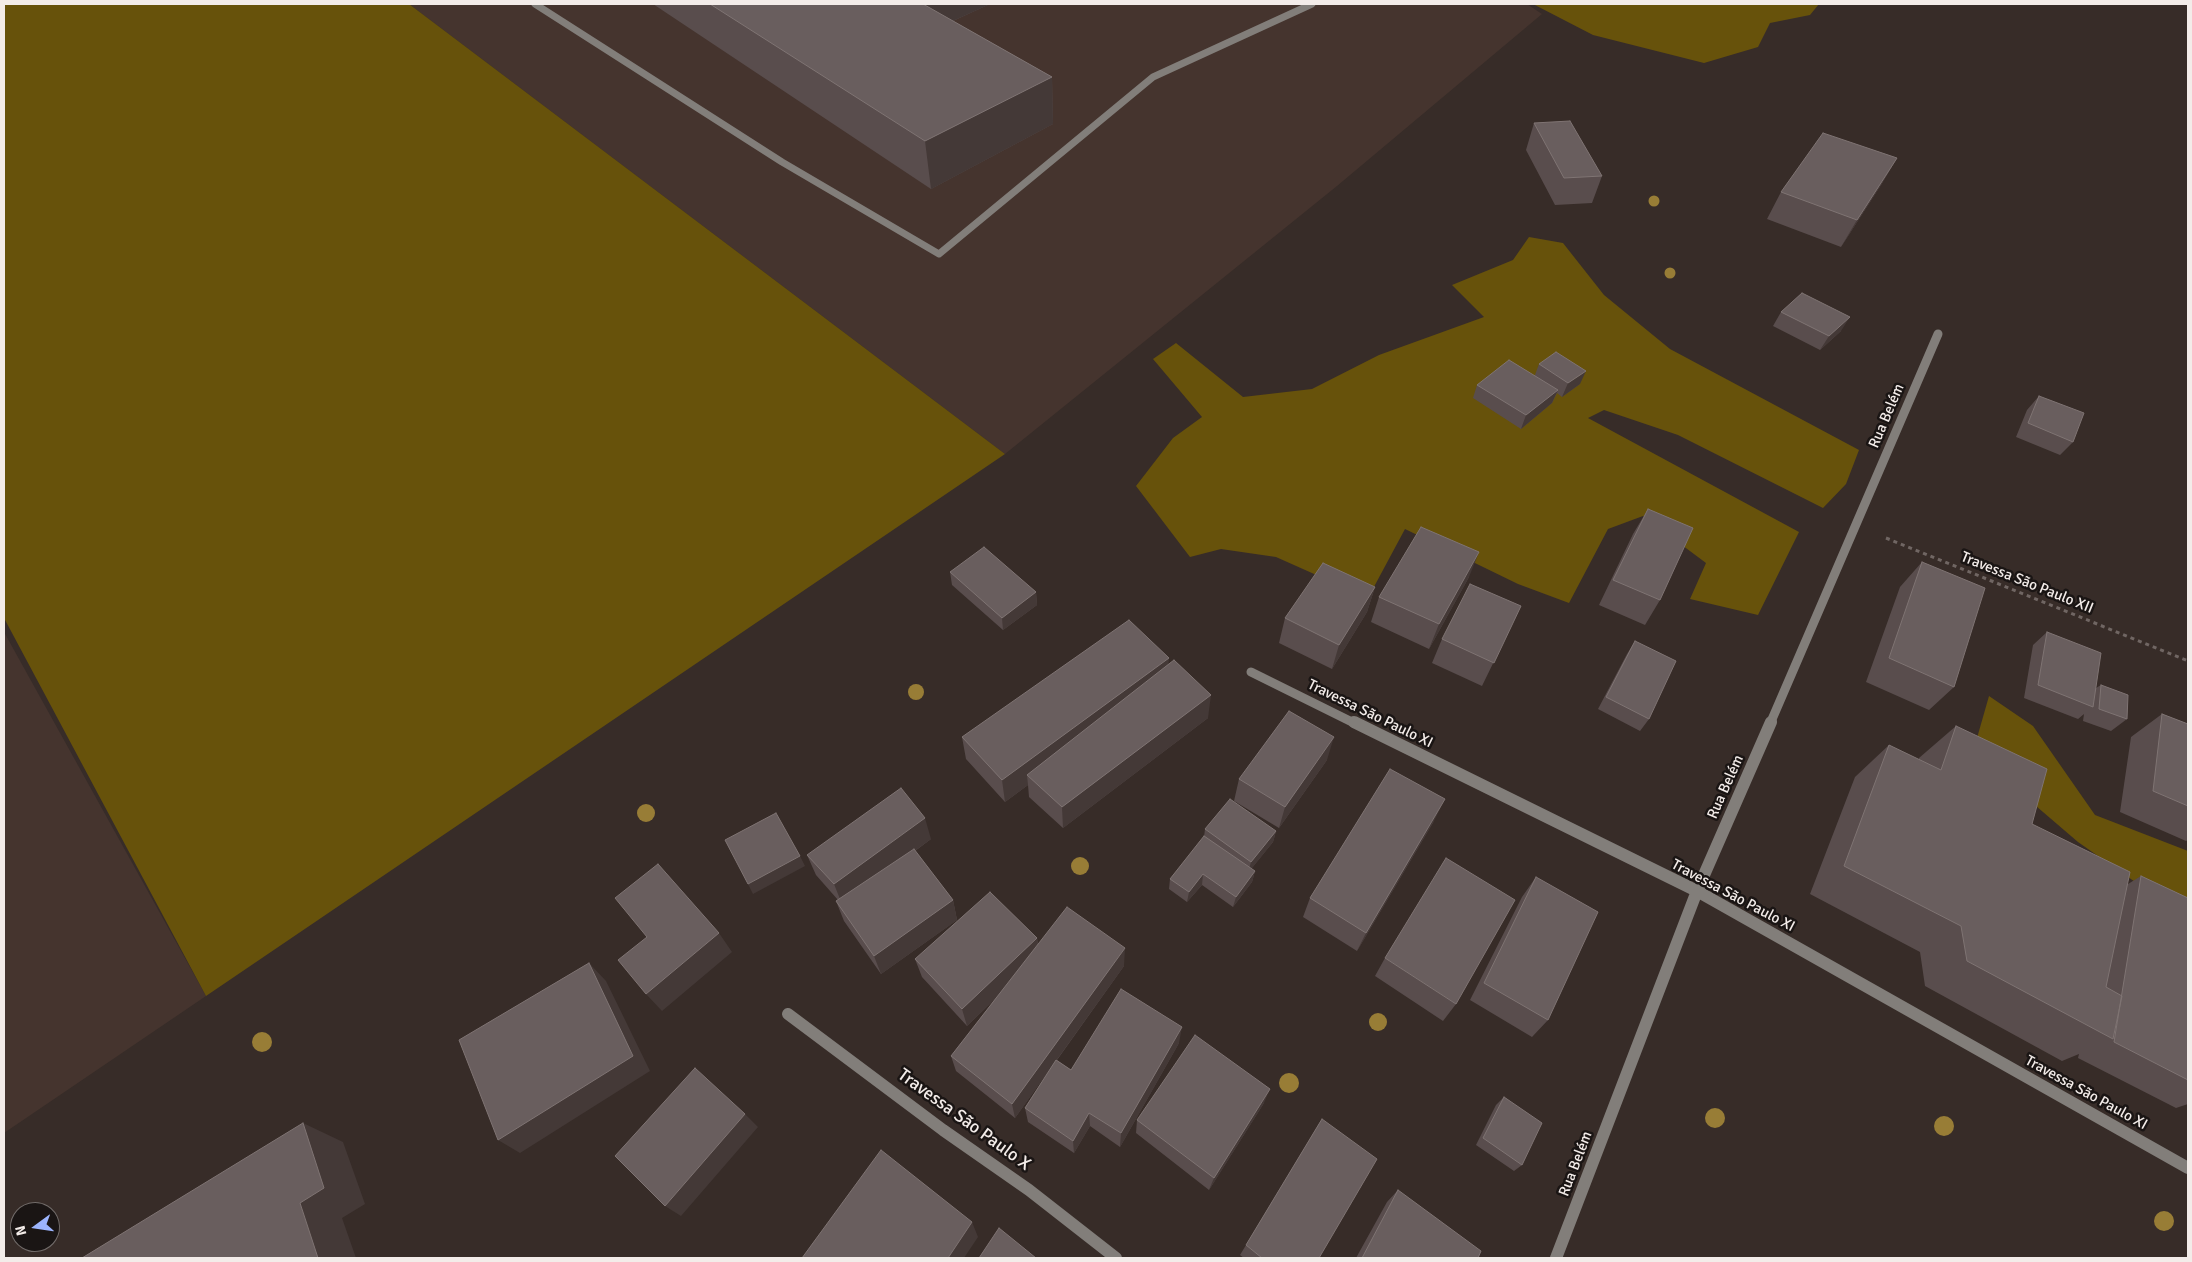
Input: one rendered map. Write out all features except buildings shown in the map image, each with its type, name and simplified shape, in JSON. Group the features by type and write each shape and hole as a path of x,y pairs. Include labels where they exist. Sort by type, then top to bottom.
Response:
{"street":[{"path":"535,4 782,162 939,254 1152,77 1312,4"},
{"name":"Rua Belém","path":"1556,1258 1697,891 1857,526 1938,334"},
{"name":"Travessa São Paulo XI","path":"1250,672 1697,891 2188,1168"},
{"name":"Travessa São Paulo X","path":"788,1014 943,1130 1030,1190 1116,1258"}],"path":[{"name":"Travessa São Paulo XII","path":"1857,526 2188,661"}],"shaded area":[{"path":"4,4 409,4 1005,454 206,996 4,618"},
{"path":"409,4 1527,4 1542,14 1337,186 1005,454"},
{"path":"1533,4 1819,4 1810,15 1770,23 1758,47 1704,63 1593,35"},
{"path":"1529,237 1563,243 1604,295 1670,349 1859,450 1846,484 1823,508 1678,435 1604,410 1588,418 1799,532 1758,615 1690,599 1706,563 1643,516 1608,529 1569,603 1518,584 1405,529 1368,598 1276,557 1221,549 1190,557 1136,486 1173,438 1202,417 1153,359 1176,343 1243,397 1312,389 1379,355 1484,317 1452,285 1513,260"},
{"path":"4,632 206,996 4,1133"},
{"path":"1989,696 2033,726 2095,815 2188,851 2188,917 2078,842 1973,752"}]}
